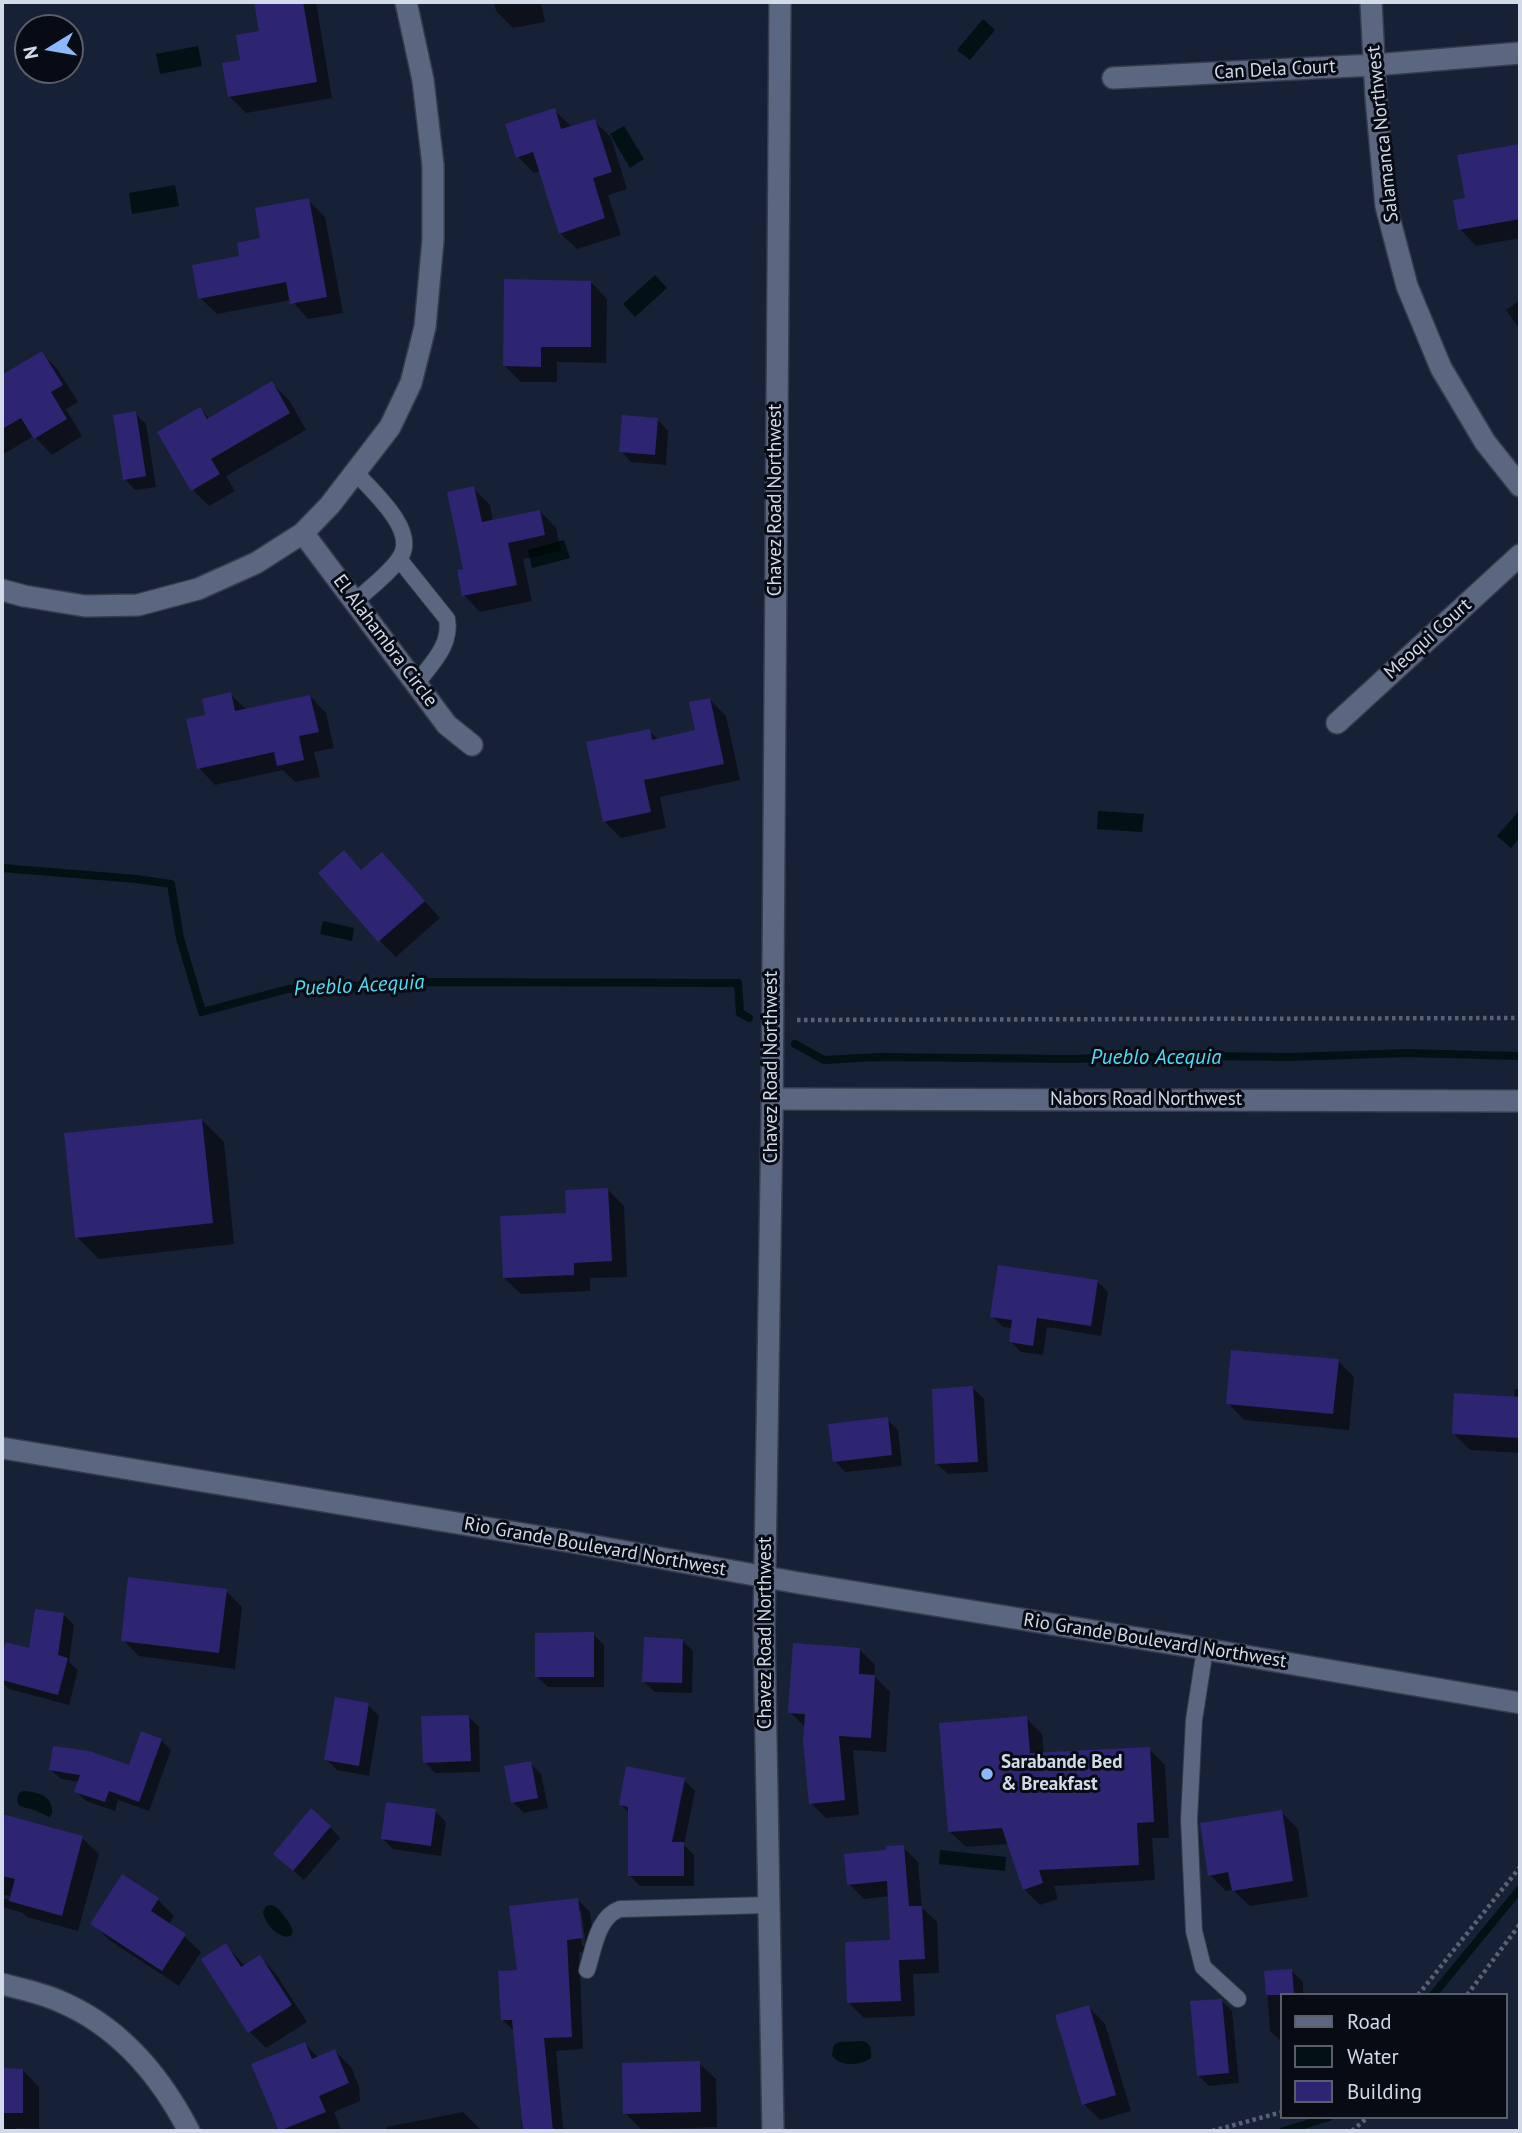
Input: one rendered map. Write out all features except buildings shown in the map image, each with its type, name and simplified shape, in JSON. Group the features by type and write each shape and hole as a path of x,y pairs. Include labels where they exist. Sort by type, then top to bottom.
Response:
{"street":[{"path":"2,590 85,606 138,605 198,589 256,563 303,533 330,505 390,427 411,383 425,327 433,240 433,165 423,80 406,2"},
{"name":"Chavez Road Northwest","path":"773,2131 765,1577 772,1099 780,2"},
{"name":"Salamanca Northwest","path":"1371,2 1386,206 1407,286 1441,368 1485,442 1520,486"},
{"name":"Can Dela Court","path":"1113,78 1374,65 1520,53"},
{"name":"El Alahambra Circle","path":"303,533 447,725 472,745"},
{"name":"Meoqui Court","path":"1337,723 1520,555"},
{"name":"Nabors Road Northwest","path":"772,1099 1520,1101"},
{"name":"Rio Grande Boulevard Northwest","path":"2,1448 1520,1703"},
{"path":"2,1984 58,2000 89,2016 113,2034 138,2055 159,2081 189,2131"}],"lane":[{"path":"355,472 401,525 404,540 399,559 355,602"},
{"path":"399,559 449,625 446,644 416,683"},
{"path":"1206,1649 1194,1720 1189,1818 1194,1931 1203,1967 1237,1999"},
{"path":"587,1970 604,1919 611,1912 620,1909 769,1905"}],"path":[{"path":"772,1020 1520,1018"},
{"path":"1420,1993 1520,1867"},
{"path":"1468,1993 1520,1924"},
{"path":"1212,2131 1280,2113"},
{"path":"1352,2131 1366,2119"}],"water":[{"path":"983,19 995,30 970,60 957,50"},
{"path":"198,46 202,66 160,74 156,54"},
{"path":"624,126 644,159 630,168 610,134"},
{"path":"175,185 179,206 132,214 129,193"},
{"path":"655,275 667,288 635,317 623,304"},
{"path":"564,540 570,558 532,568 528,550"},
{"path":"1520,810 1520,837 1511,848 1497,836"},
{"path":"1098,811 1144,814 1142,832 1097,829"},
{"path":"323,921 354,928 352,941 320,934"},
{"path":"24,1791 48,1800 52,1814 49,1817 19,1805 19,1793"},
{"path":"940,1850 1006,1857 1005,1871 939,1864"},
{"path":"271,1905 280,1910 291,1926 293,1933 290,1936 279,1934 267,1922 263,1912 266,1906"},
{"path":"863,2041 871,2050 871,2058 866,2061 845,2063 832,2055 834,2045 839,2042"}],"waterway":[{"name":"Pueblo Acequia","path":"2,868 171,884 180,938 202,1012 288,989 432,982 738,983 740,1013 749,1018"},
{"name":"Pueblo Acequia","path":"795,1044 824,1060 880,1057 1291,1057 1406,1053 1520,1056"},
{"path":"1435,1993 1520,1889"},
{"path":"1284,2131 1323,2119"}],"place":[{"name":"Sarabande Bed & Breakfast","path":"987,1774"}]}
